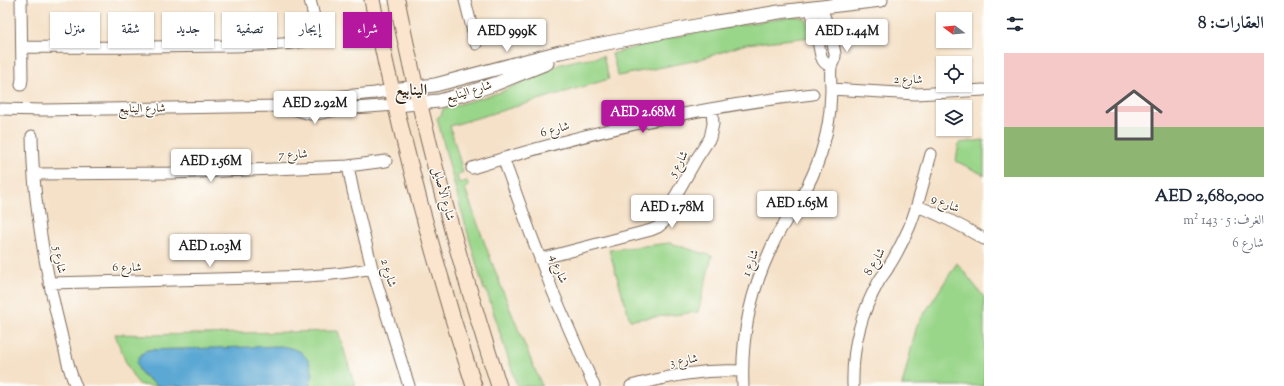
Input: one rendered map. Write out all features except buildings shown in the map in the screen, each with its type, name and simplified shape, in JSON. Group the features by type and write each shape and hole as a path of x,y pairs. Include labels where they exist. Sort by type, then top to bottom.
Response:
{"main road":[{"name":"شارع الأصايل","path":"372,0 392,90 440,274 474,386"},
{"name":"شارع الأصايل","path":"396,0 415,87 455,242 499,386"}],"street":[{"path":"21,0 21,84"},
{"path":"22,47 153,47 256,45 301,42 313,37 315,29 310,0"},
{"path":"465,0 476,44"},
{"name":"شارع الينابيع","path":"0,109 43,110 289,103 302,96 323,94 333,97 375,93 444,83 553,54 717,22 772,13 881,0"},
{"name":"شارع 1","path":"742,386 744,343 747,322 756,289 768,254 784,224 802,196 814,169 826,134 830,112 831,66 826,65 821,56 816,8"},
{"name":"شارع الينابيع","path":"289,103 310,114 334,110 438,101 482,89 512,78 545,63 589,51 602,45"},
{"name":"شارع 2","path":"831,89 916,94 984,90"},
{"name":"شارع 6","path":"472,168 503,158 609,130 712,109 813,94"},
{"path":"333,97 334,110"},
{"name":"شارع 5","path":"540,259 651,230 664,222 693,164 710,138 713,124 712,109"},
{"name":"شارع 5","path":"32,136 37,208 50,283 76,386"},
{"name":"شارع 8","path":"853,386 852,370 857,337 866,307 878,282 900,246 917,206 931,154"},
{"name":"شارع 4","path":"503,158 540,259 594,386"},
{"name":"شارع 7","path":"34,174 171,173 348,166 386,161"},
{"name":"شارع 2","path":"348,166 352,191 372,268 409,386"},
{"name":"شارع 9","path":"917,206 943,216 967,228 984,239"},
{"name":"شارع 6","path":"50,283 158,281 318,275 347,273 372,268"},
{"name":"شارع 3","path":"631,386 705,370 742,371"}],"green space":[{"path":"790,17 804,18 808,23 811,37 746,44 698,60 618,76 612,54 660,40 698,32"},
{"path":"603,56 609,79 450,126 463,172 457,175 459,183 467,181 469,186 465,188 483,238 511,312 542,386 517,386 486,289 484,290 437,118 441,115 443,109 501,92 558,65 581,59 584,60"},
{"path":"984,140 984,175 956,161 959,143"},
{"path":"670,243 712,256 698,312 630,320 609,250"},
{"path":"957,263 984,297 984,386 902,386 917,325"},
{"path":"338,331 355,386 309,386 313,374 236,348 147,350 138,368 144,376 159,386 141,385 137,382 129,370 115,334 151,335"}],"water":[{"path":"281,346 301,352 309,361 313,374 309,386 159,386 143,375 137,365 141,355 147,350"}],"district":[{"name":"الينابيع","path":"411,91"}]}
